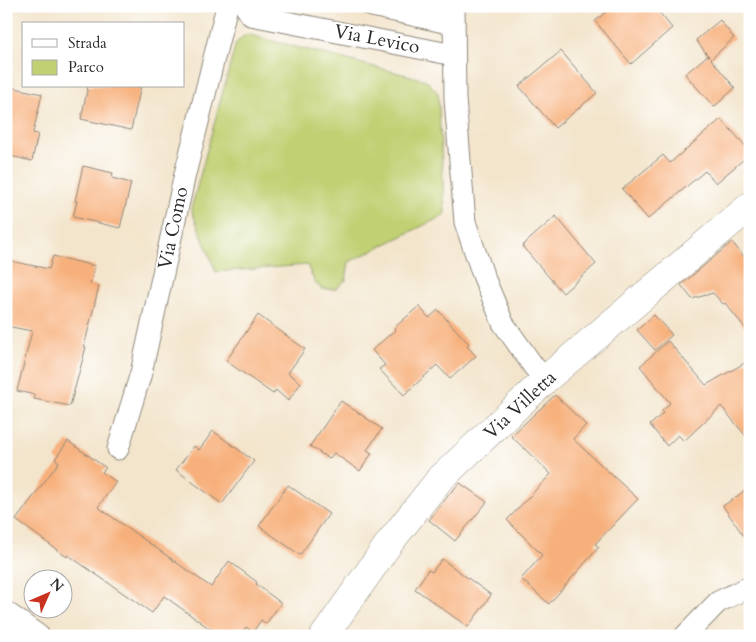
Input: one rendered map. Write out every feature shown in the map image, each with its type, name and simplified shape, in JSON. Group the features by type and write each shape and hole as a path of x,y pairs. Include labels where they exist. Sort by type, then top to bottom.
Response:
{"street":[{"name":"Via Como","path":"118,449 141,373 185,174 227,6"},
{"name":"Via Levico","path":"244,6 250,15 454,55"},
{"name":"Via Levico","path":"372,6 453,15"},
{"path":"453,15 455,99 465,222 483,276 503,322 534,368 546,380"},
{"name":"Via Villetta","path":"324,636 390,542 439,480 546,380 750,206"},
{"path":"685,636 718,602 745,589 750,589"},
{"path":"6,612 39,636"}],"green space":[{"path":"246,34 426,80 438,93 445,215 349,262 346,280 336,289 322,289 315,283 307,265 216,272 191,209 236,43"}],"building":[{"path":"613,6 654,6 672,28 631,64 595,21"},
{"path":"720,20 734,38 711,59 735,88 714,107 685,74 708,55 696,40"},
{"path":"561,51 597,93 555,128 519,86"},
{"path":"6,86 42,94 33,133 38,134 32,161 6,155"},
{"path":"88,88 141,88 131,130 81,119"},
{"path":"721,119 750,151 750,154 716,183 705,171 648,219 622,189 663,155 670,163"},
{"path":"83,166 113,173 112,178 131,183 120,228 73,217"},
{"path":"556,216 596,264 563,293 522,246"},
{"path":"732,242 750,264 750,334 725,303 723,304 713,293 692,299 681,285"},
{"path":"53,256 95,266 90,284 99,286 84,347 86,347 70,406 34,399 35,395 17,391 32,331 6,326 6,260 49,269"},
{"path":"419,306 429,318 438,310 469,344 467,346 476,356 450,379 437,365 404,395 379,369 385,365 372,350"},
{"path":"258,315 305,349 288,373 301,383 288,401 276,390 273,394 226,361"},
{"path":"654,315 672,335 655,350 637,330"},
{"path":"668,341 706,385 750,360 750,441 721,406 684,441 678,435 667,446 650,425 663,413 662,411 670,403 640,366"},
{"path":"555,395 586,425 573,439 638,499 595,544 599,547 549,604 521,579 542,555 507,520 551,474 511,436"},
{"path":"341,401 382,429 367,450 372,453 360,471 334,453 329,459 310,446"},
{"path":"213,431 254,461 222,504 176,470 194,446 199,450"},
{"path":"68,441 106,468 102,472 116,482 98,507 211,587 229,561 281,603 266,624 261,620 253,632 246,627 240,636 220,636 164,596 152,613 68,555 67,557 16,520 59,462 55,459"},
{"path":"460,483 487,502 455,541 429,520"},
{"path":"288,485 329,514 300,555 259,526"},
{"path":"750,487 750,545 723,506"},
{"path":"442,559 491,595 468,627 415,589 428,570 432,572"}]}
